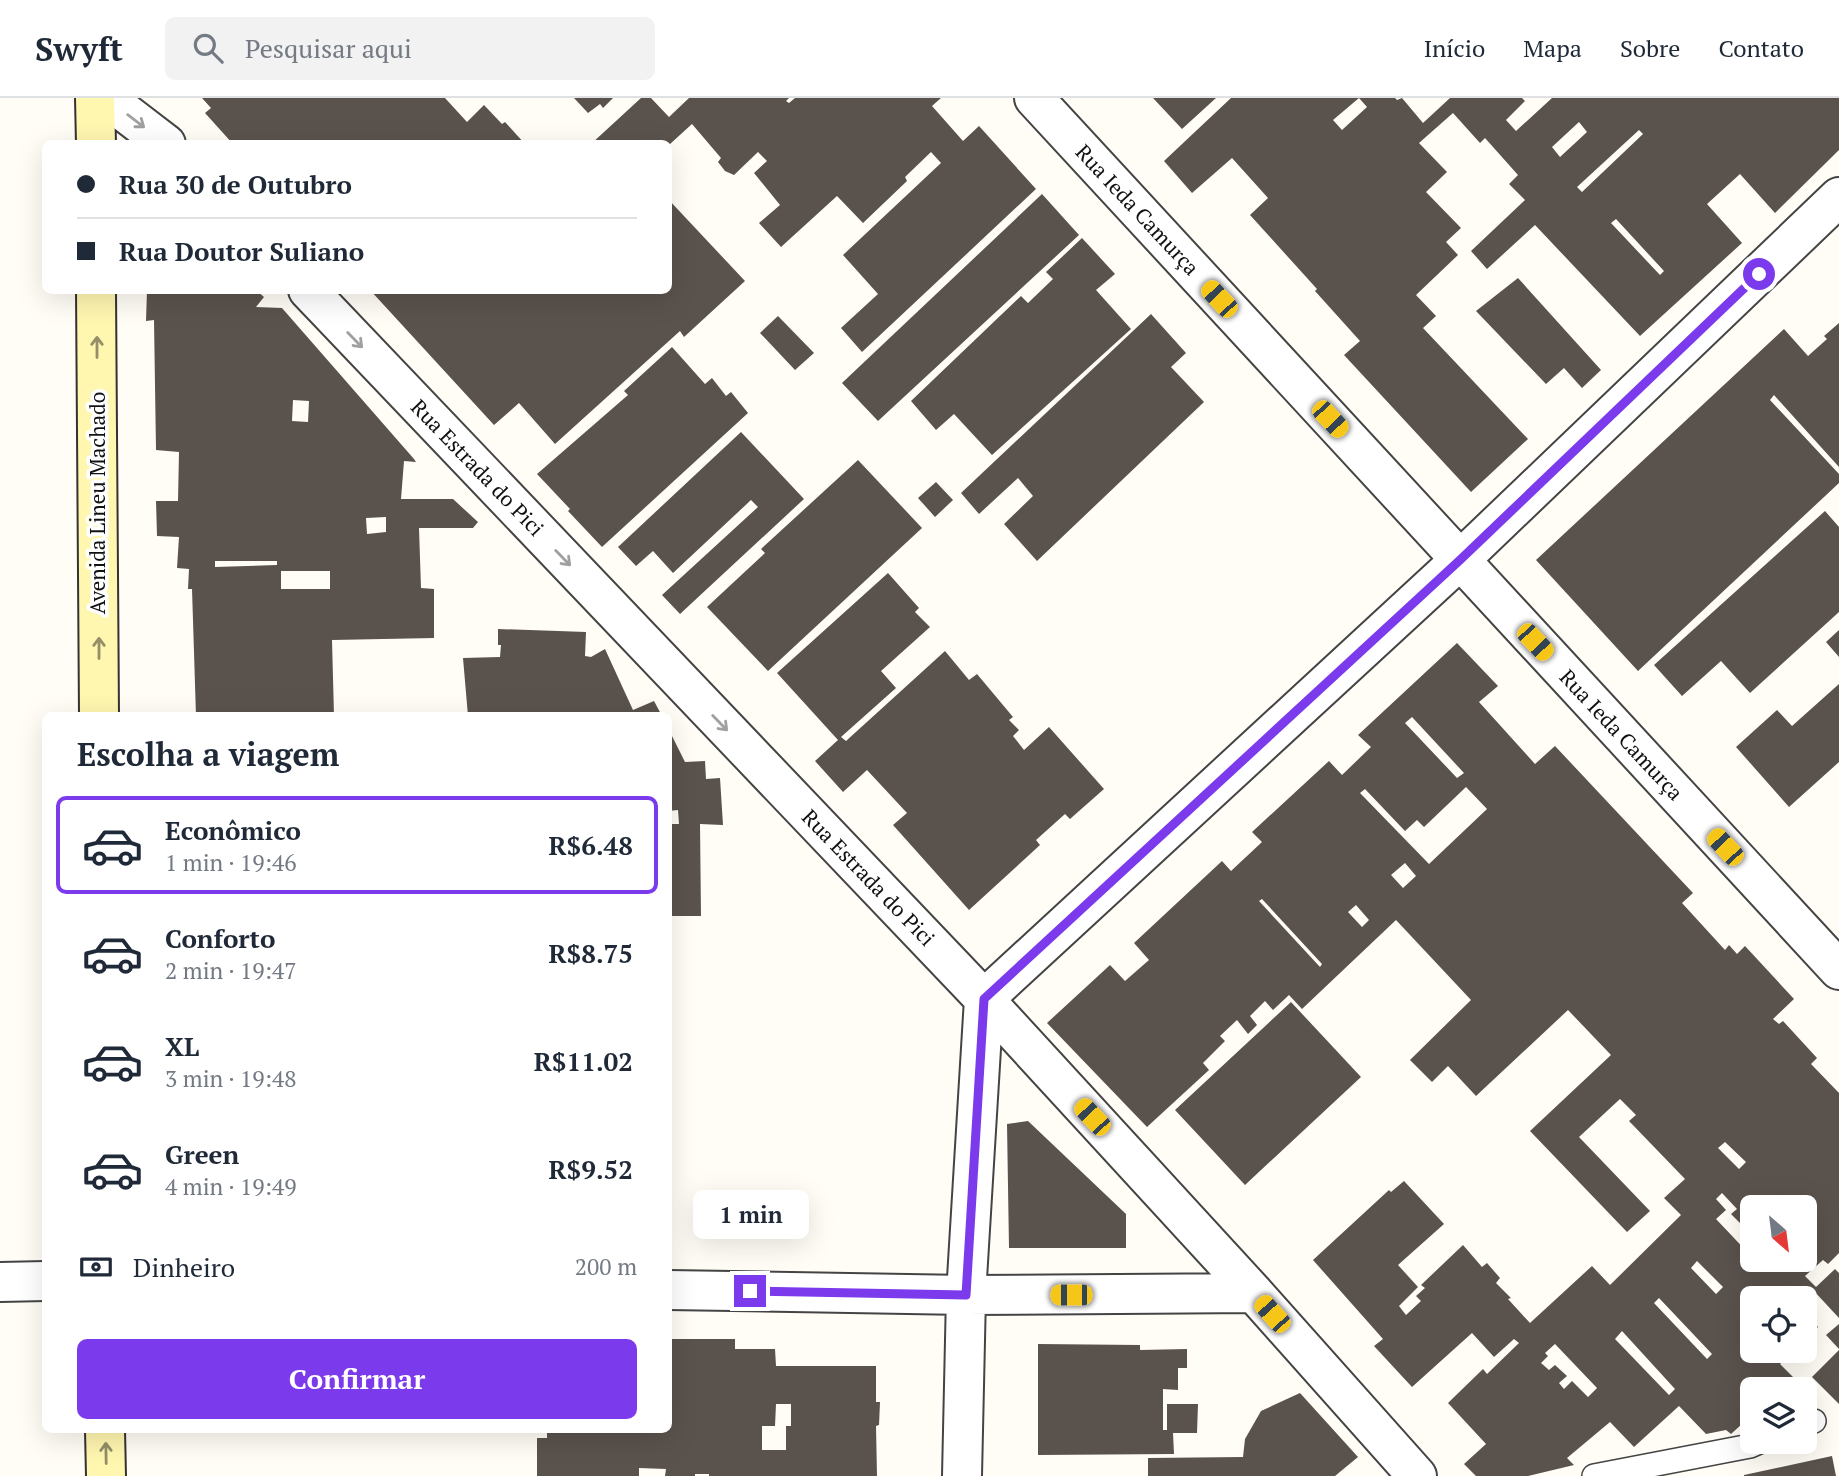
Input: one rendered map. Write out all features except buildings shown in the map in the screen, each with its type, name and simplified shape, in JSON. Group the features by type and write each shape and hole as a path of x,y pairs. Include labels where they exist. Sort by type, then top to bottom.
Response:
{"street":[{"path":"96,98 96,140"},
{"path":"106,98 161,140"},
{"name":"Rua Ieda Camurça","path":"1034,98 1839,970"},
{"path":"962,1476 966,1295 984,999 1460,560 1839,197"},
{"name":"Avenida Lineu Machado","path":"96,294 99,712"},
{"name":"Rua Estrada do Pici","path":"312,294 984,999 1254,1293 1417,1476"},
{"path":"0,1282 42,1282"},
{"path":"672,1290 966,1295 1254,1293"},
{"path":"105,1433 106,1476"}],"lane":[{"path":"1594,1476 1740,1448"}],"route":[{"path":"750,1291 966,1295 984,999 1460,560 1759,274"}]}
